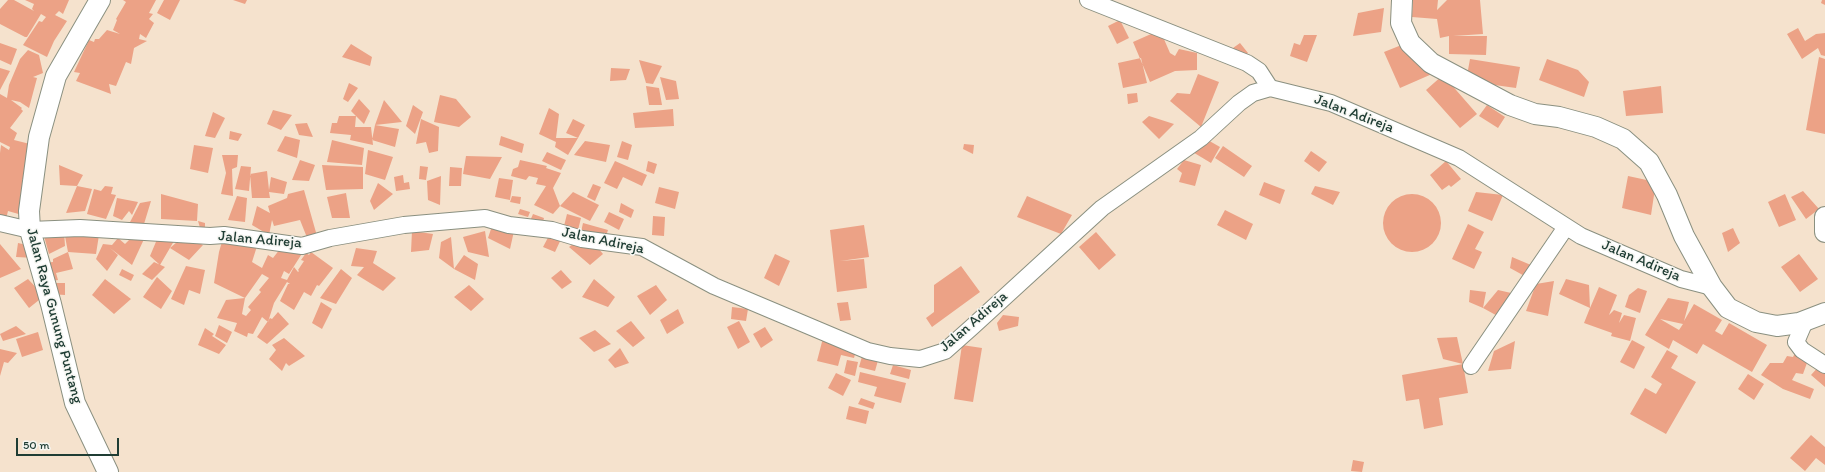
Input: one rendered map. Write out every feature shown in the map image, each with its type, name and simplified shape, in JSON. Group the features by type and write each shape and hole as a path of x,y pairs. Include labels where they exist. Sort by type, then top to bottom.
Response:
{"street":[{"name":"Jalan Raya Gunung Puntang","path":"100,0 56,76 39,137 29,211 30,230 51,304 75,403 108,472"},
{"path":"1088,0 1247,63 1259,71 1270,88"},
{"path":"1402,0 1401,23 1410,43 1431,63 1510,105 1535,114 1559,117 1596,127 1623,140 1648,162 1667,195 1684,236 1712,287 1728,308 1756,322 1777,326 1805,321 1825,313"},
{"name":"Jalan Adireja","path":"0,223 30,230 80,228 210,236 224,235 302,246 330,238 404,225 485,218 509,224 552,230 582,238 642,247 714,286 868,351 890,356 920,359 944,351 1102,208 1201,138 1253,92 1270,88 1331,103 1459,158 1581,236 1674,276 1712,287"},
{"path":"1825,216 1825,232"},
{"path":"1471,366 1566,227"},
{"path":"1805,321 1796,342 1802,350 1825,365"}],"building":[{"path":"8,0 14,0 34,11 32,9 34,4 25,0 69,0 63,14 59,11 55,15 67,21 54,41 47,57 23,45 39,21 42,22 46,17 41,14 27,37 25,37 0,24 0,9"},
{"path":"123,0 156,0 149,13 153,14 149,19 154,23 146,38 140,34 139,39 147,41 134,48 131,64 126,62 116,86 109,84 111,94 76,81 80,73 74,72 89,40 94,42 95,39 99,39 107,30 120,34 113,30 117,20 116,19 126,2"},
{"path":"164,0 180,0 170,20 157,13"},
{"path":"233,0 247,0 245,4"},
{"path":"1413,0 1438,0 1437,10 1447,0 1480,0 1483,34 1453,36 1487,36 1486,55 1449,54 1449,36 1440,38 1437,19 1412,17"},
{"path":"1822,0 1825,0 1825,5 1821,3"},
{"path":"1384,8 1381,32 1353,36 1358,13"},
{"path":"1120,20 1129,38 1117,44 1108,26"},
{"path":"1798,28 1805,41 1816,34 1825,33 1825,56 1821,55 1818,48 1802,59 1787,34"},
{"path":"1160,30 1170,53 1175,56 1179,49 1197,53 1197,70 1175,71 1150,82 1133,42"},
{"path":"1304,35 1317,35 1307,62 1290,56 1294,43 1300,45"},
{"path":"0,43 17,49 11,65 0,60"},
{"path":"1240,43 1248,53 1242,58 1233,48"},
{"path":"351,44 372,57 370,66 342,57"},
{"path":"1404,44 1432,74 1400,88 1384,52"},
{"path":"28,50 39,55 43,73 33,77 37,78 29,108 20,102 11,100 22,108 21,109 23,111 10,128 17,133 14,140 34,145 29,181 22,179 22,185 28,187 22,215 8,211 5,223 0,221 0,153 1,145 9,150 10,147 0,142 0,94 7,98 9,85 20,59"},
{"path":"1819,57 1825,59 1825,134 1806,130"},
{"path":"1141,58 1147,83 1123,88 1118,63"},
{"path":"1470,59 1520,67 1516,88 1466,81"},
{"path":"1547,59 1578,70 1589,82 1584,97 1539,80"},
{"path":"639,60 662,66 653,84 646,83"},
{"path":"0,68 10,71 0,90"},
{"path":"611,68 630,69 626,80 610,81"},
{"path":"1198,74 1219,82 1201,127 1170,101 1177,93 1190,94"},
{"path":"1443,75 1477,114 1460,128 1426,90"},
{"path":"660,77 676,81 679,99 666,100"},
{"path":"349,83 358,88 348,102 343,99"},
{"path":"646,86 659,88 662,105 649,105"},
{"path":"1661,86 1663,113 1626,116 1623,91"},
{"path":"1137,93 1138,102 1128,104 1127,94"},
{"path":"440,95 456,99 471,117 459,127 434,122"},
{"path":"359,99 370,111 364,124 351,111"},
{"path":"384,100 402,122 375,125"},
{"path":"413,105 423,112 415,134 406,126"},
{"path":"1487,105 1505,117 1498,128 1479,116"},
{"path":"549,108 559,114 556,138 578,138 568,155 555,147 556,142 539,134"},
{"path":"673,109 674,126 635,128 633,113"},
{"path":"273,110 292,115 281,130 267,124"},
{"path":"213,112 225,118 215,138 205,136"},
{"path":"339,116 356,116 355,127 371,127 373,145 350,140 351,135 330,133 332,123 337,123"},
{"path":"1149,116 1174,124 1159,139 1142,122"},
{"path":"421,119 439,127 438,151 429,153 426,142 416,144"},
{"path":"573,119 585,125 578,138 566,133"},
{"path":"307,123 313,137 299,135 295,124"},
{"path":"375,125 399,129 395,147 372,140"},
{"path":"230,131 242,134 238,141 229,139"},
{"path":"285,136 300,140 297,158 277,151"},
{"path":"501,136 524,144 522,153 499,145"},
{"path":"1206,139 1220,147 1211,163 1191,151"},
{"path":"332,140 364,148 362,165 327,162"},
{"path":"585,141 610,145 606,162 574,155"},
{"path":"622,141 632,145 628,160 617,157"},
{"path":"964,144 974,145 973,154 963,149"},
{"path":"194,145 213,148 208,173 190,169"},
{"path":"1223,146 1252,166 1244,177 1215,158"},
{"path":"368,150 393,157 385,180 365,174"},
{"path":"1311,151 1327,162 1319,172 1304,161"},
{"path":"547,152 566,160 561,170 542,161"},
{"path":"222,155 238,155 237,167 232,169 233,196 221,194 226,173"},
{"path":"466,156 502,157 490,179 463,174"},
{"path":"300,160 315,165 309,181 292,180"},
{"path":"520,160 547,166 546,168 561,173 553,188 560,206 553,214 534,205 546,186 536,184 538,178 529,176 526,180 511,176 513,169 518,167"},
{"path":"1184,160 1201,165 1195,186 1179,182 1182,173 1177,169"},
{"path":"615,161 647,175 642,186 623,177 617,189 604,183"},
{"path":"648,161 657,164 654,174 646,171"},
{"path":"1446,161 1461,179 1451,187 1449,185 1442,190 1430,175"},
{"path":"59,165 83,175 77,186 60,185"},
{"path":"322,165 363,167 363,189 326,190"},
{"path":"241,166 251,167 249,191 235,189"},
{"path":"420,166 428,167 426,180 419,179"},
{"path":"450,167 462,168 461,186 449,186"},
{"path":"267,171 269,190 271,177 287,182 284,194 269,192 270,198 252,198 250,174"},
{"path":"403,175 404,183 409,182 410,189 396,191 394,177"},
{"path":"441,176 440,205 428,200 427,181"},
{"path":"1628,176 1656,182 1651,215 1622,208"},
{"path":"499,178 513,180 510,200 495,197"},
{"path":"1264,182 1285,190 1280,204 1259,195"},
{"path":"378,183 393,194 374,210 370,201"},
{"path":"593,184 601,187 595,201 587,197"},
{"path":"77,186 92,189 85,211 66,213"},
{"path":"105,186 113,187 111,194 116,195 106,219 87,214 94,189 101,191"},
{"path":"1315,186 1340,192 1333,205 1311,194"},
{"path":"659,187 679,192 675,209 655,203"},
{"path":"304,190 317,236 308,240 300,220 274,226 272,220 269,235 252,225 257,206 270,213 268,206 287,198 288,194"},
{"path":"1803,191 1819,209 1806,219 1791,197"},
{"path":"573,192 599,205 590,221 560,206"},
{"path":"1476,192 1503,195 1492,221 1468,211"},
{"path":"346,193 350,218 332,218 327,197"},
{"path":"161,194 198,204 197,221 161,219"},
{"path":"1406,194 1418,194 1433,202 1441,217 1441,229 1433,244 1418,252 1406,252 1391,244 1383,229 1383,217 1391,202"},
{"path":"1785,194 1796,220 1779,227 1768,202"},
{"path":"237,196 247,198 245,222 228,220"},
{"path":"512,196 521,197 520,204 510,202"},
{"path":"1027,196 1072,215 1061,234 1017,217"},
{"path":"117,198 138,202 132,215 129,211 122,220 113,216"},
{"path":"151,201 144,224 129,224 140,203"},
{"path":"621,203 634,210 631,218 619,212"},
{"path":"520,209 530,212 528,217 518,214"},
{"path":"1225,210 1253,224 1246,240 1217,225"},
{"path":"609,212 624,219 619,230 604,222"},
{"path":"533,214 544,218 542,225 530,221"},
{"path":"567,214 581,218 577,234 563,230"},
{"path":"653,216 665,217 664,236 652,235"},
{"path":"198,221 205,223 205,233 201,231"},
{"path":"583,223 608,230 605,239 581,232"},
{"path":"1468,224 1484,232 1475,249 1482,252 1474,269 1452,259"},
{"path":"864,225 869,257 840,261 864,259 867,288 837,292 830,230"},
{"path":"492,226 514,231 510,249 488,238"},
{"path":"1733,228 1740,243 1728,252 1722,233"},
{"path":"64,231 99,235 96,254 68,252"},
{"path":"64,231 65,246 49,254 44,236"},
{"path":"412,231 433,234 429,250 411,252"},
{"path":"485,231 489,257 468,252 463,237"},
{"path":"551,232 562,237 555,252 543,247"},
{"path":"1096,232 1116,255 1099,270 1079,247"},
{"path":"136,233 145,237 132,265 110,248 118,255 107,271 96,259 103,244 112,245 118,238 125,244"},
{"path":"184,236 203,245 189,260 170,248"},
{"path":"158,237 174,241 160,265 150,256"},
{"path":"451,237 454,269 439,258 441,242"},
{"path":"223,238 258,243 252,262 262,268 268,255 273,258 280,249 303,252 289,274 284,271 281,278 287,280 294,267 298,272 299,271 298,270 304,261 301,260 306,253 309,255 311,252 333,268 319,286 317,285 311,296 304,292 294,310 280,301 288,284 290,284 287,282 274,303 268,322 262,317 253,334 248,333 247,337 234,331 237,323 217,318 226,300 245,298 214,283","holes":["262,274 269,278 259,290 261,292 248,307 251,310 246,316 242,314 245,298"]},
{"path":"18,243 31,246 35,258 16,257"},
{"path":"594,243 603,254 590,265 569,247 573,244"},
{"path":"0,244 21,269 0,278"},
{"path":"356,248 377,251 373,263 396,278 383,291 357,275 364,267 351,266"},
{"path":"68,252 73,269 56,273 58,280 47,282 44,263 53,262 53,259"},
{"path":"775,254 790,261 779,286 764,278"},
{"path":"1799,254 1818,279 1800,292 1781,267"},
{"path":"464,255 478,264 475,280 454,269"},
{"path":"1512,257 1538,268 1530,279 1510,268"},
{"path":"154,262 165,267 152,280 142,274"},
{"path":"186,266 205,270 200,294 189,290 184,305 171,299"},
{"path":"961,266 980,292 932,327 926,318 934,312 934,285"},
{"path":"122,269 134,275 131,281 119,275"},
{"path":"341,269 352,278 336,304 320,298"},
{"path":"561,270 572,282 562,289 551,278"},
{"path":"157,277 172,291 161,309 143,297"},
{"path":"28,279 44,296 29,308 14,288"},
{"path":"105,279 131,299 114,314 92,295"},
{"path":"594,279 615,297 608,307 582,297"},
{"path":"1566,279 1589,285 1590,308 1559,294"},
{"path":"1554,281 1548,316 1526,311 1536,284"},
{"path":"54,283 65,283 65,295 50,294"},
{"path":"469,285 484,299 471,311 454,297"},
{"path":"656,285 667,300 650,315 637,296"},
{"path":"1599,287 1617,295 1609,315 1614,310 1622,313 1619,323 1624,315 1636,318 1630,341 1611,336 1612,333 1584,323"},
{"path":"1638,288 1647,291 1640,313 1625,307 1629,295"},
{"path":"1470,290 1486,292 1483,308 1469,302"},
{"path":"1498,290 1520,295 1503,319 1483,308"},
{"path":"1668,298 1689,302 1684,321 1694,304 1722,320 1715,331 1722,335 1729,323 1767,345 1752,372 1703,344 1697,354 1673,340 1669,349 1645,335","holes":["1660,319 1683,324 1679,330"]},
{"path":"321,302 332,309 322,329 312,323"},
{"path":"848,302 851,320 840,321 837,303"},
{"path":"732,307 748,309 746,321 731,319"},
{"path":"678,309 684,323 667,334 660,320"},
{"path":"278,312 289,324 267,344 257,337 270,318 272,319"},
{"path":"1003,315 1019,317 1018,326 999,331 997,323"},
{"path":"631,321 645,338 633,347 616,331"},
{"path":"739,321 750,342 738,349 727,327"},
{"path":"219,325 232,332 227,343 215,336"},
{"path":"16,326 26,334 3,341 0,334"},
{"path":"765,327 773,340 761,348 753,334"},
{"path":"205,328 214,334 212,336 226,345 219,354 198,345"},
{"path":"595,330 611,344 594,352 579,338"},
{"path":"38,332 43,350 22,357 16,339"},
{"path":"1457,337 1463,364 1443,359 1437,338"},
{"path":"284,338 305,356 289,366 286,363 282,371 269,359 276,350 272,345"},
{"path":"823,338 857,347 854,358 841,355 838,366 817,361"},
{"path":"1632,340 1645,347 1634,369 1620,362"},
{"path":"1515,341 1511,369 1488,371 1494,351"},
{"path":"962,345 982,348 973,402 954,399"},
{"path":"620,348 629,363 615,368 608,360"},
{"path":"0,349 17,353 8,363 4,362 0,376"},
{"path":"1667,350 1678,356 1671,368 1696,382 1666,434 1630,414 1645,388 1656,394 1662,384 1651,377"},
{"path":"1796,351 1808,360 1803,374 1796,373 1792,380 1814,389 1810,399 1783,389 1761,375 1770,363 1783,363 1787,356 1793,357"},
{"path":"863,353 879,357 875,371 859,367"},
{"path":"847,360 858,362 855,376 844,373"},
{"path":"1463,364 1468,393 1439,398 1443,425 1424,429 1419,399 1406,401 1402,375"},
{"path":"893,365 911,370 909,379 890,374"},
{"path":"1820,365 1825,369 1825,387 1811,375"},
{"path":"860,372 906,383 901,403 874,396 877,387 858,382"},
{"path":"836,373 851,380 843,396 828,388"},
{"path":"1748,374 1764,384 1754,400 1738,389"},
{"path":"861,398 875,403 873,409 858,404"},
{"path":"849,406 869,411 866,424 846,419"},
{"path":"1811,435 1825,447 1825,465 1816,458 1805,471 1790,458"},
{"path":"1353,460 1364,462 1362,472 1351,471"}]}
